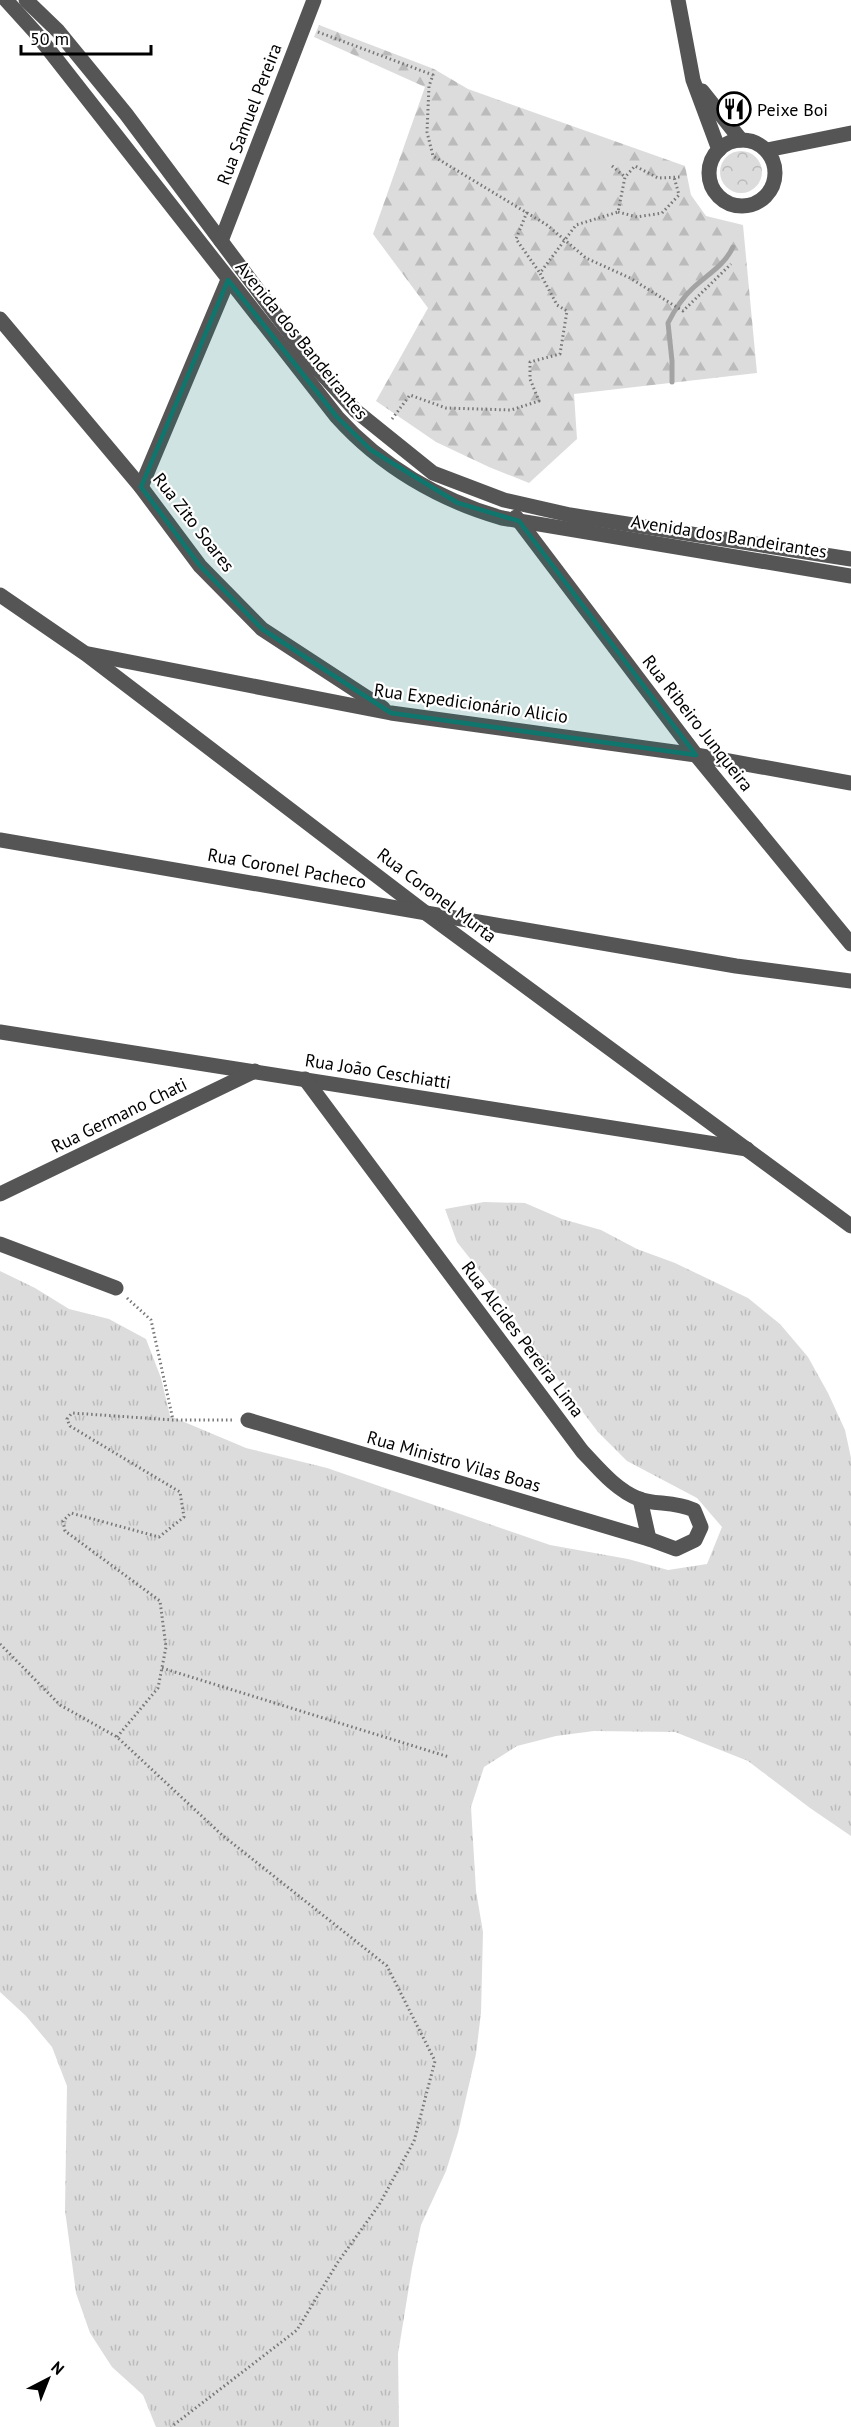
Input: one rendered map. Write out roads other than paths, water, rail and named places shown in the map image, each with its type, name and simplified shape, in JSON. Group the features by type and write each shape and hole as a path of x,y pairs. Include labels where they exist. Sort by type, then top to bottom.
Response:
{"street":[{"name":"Avenida dos Bandeirantes","path":"6,0 35,32 338,417 371,450 417,482 458,503 519,521 851,576"},
{"name":"Avenida dos Bandeirantes","path":"26,0 58,31 126,114 313,364 356,411 433,474 504,500 570,514 851,559"},
{"name":"Rua Samuel Pereira","path":"221,241 314,0"},
{"path":"678,0 693,80 719,150"},
{"path":"693,80 741,140"},
{"path":"767,150 851,133"},
{"path":"741,140 759,144 767,150 776,169 775,179 765,197 747,206 727,203 713,188 710,168 719,150 725,145 741,140"},
{"path":"141,487 228,280"},
{"name":"Rua Zito Soares","path":"0,319 141,487 200,566 262,629 391,713"},
{"name":"Rua Ribeiro Junqueira","path":"504,500 696,755 851,944"},
{"name":"Rua Coronel Murta","path":"0,595 86,654 423,911 750,1149 851,1226"},
{"name":"Rua Expedicionário Alicio","path":"86,654 391,713 696,755 851,783"},
{"name":"Rua Coronel Pacheco","path":"0,840 736,966 851,981"},
{"name":"Rua João Ceschiatti","path":"0,1032 750,1149"},
{"name":"Rua Germano Chati","path":"0,1194 255,1071"},
{"name":"Rua Alcides Pereira Lima","path":"305,1079 582,1451 610,1480 640,1499 680,1504 694,1510 700,1527 695,1540 676,1549 648,1539"},
{"path":"0,1244 116,1288"},
{"name":"Rua Ministro Vilas Boas","path":"248,1420 648,1539"},
{"path":"640,1499 648,1539"}],"waterway":[{"path":"672,382 668,323 686,296 720,265 733,247"}],"place":[{"name":"Peixe Boi","path":"734,109"}]}
